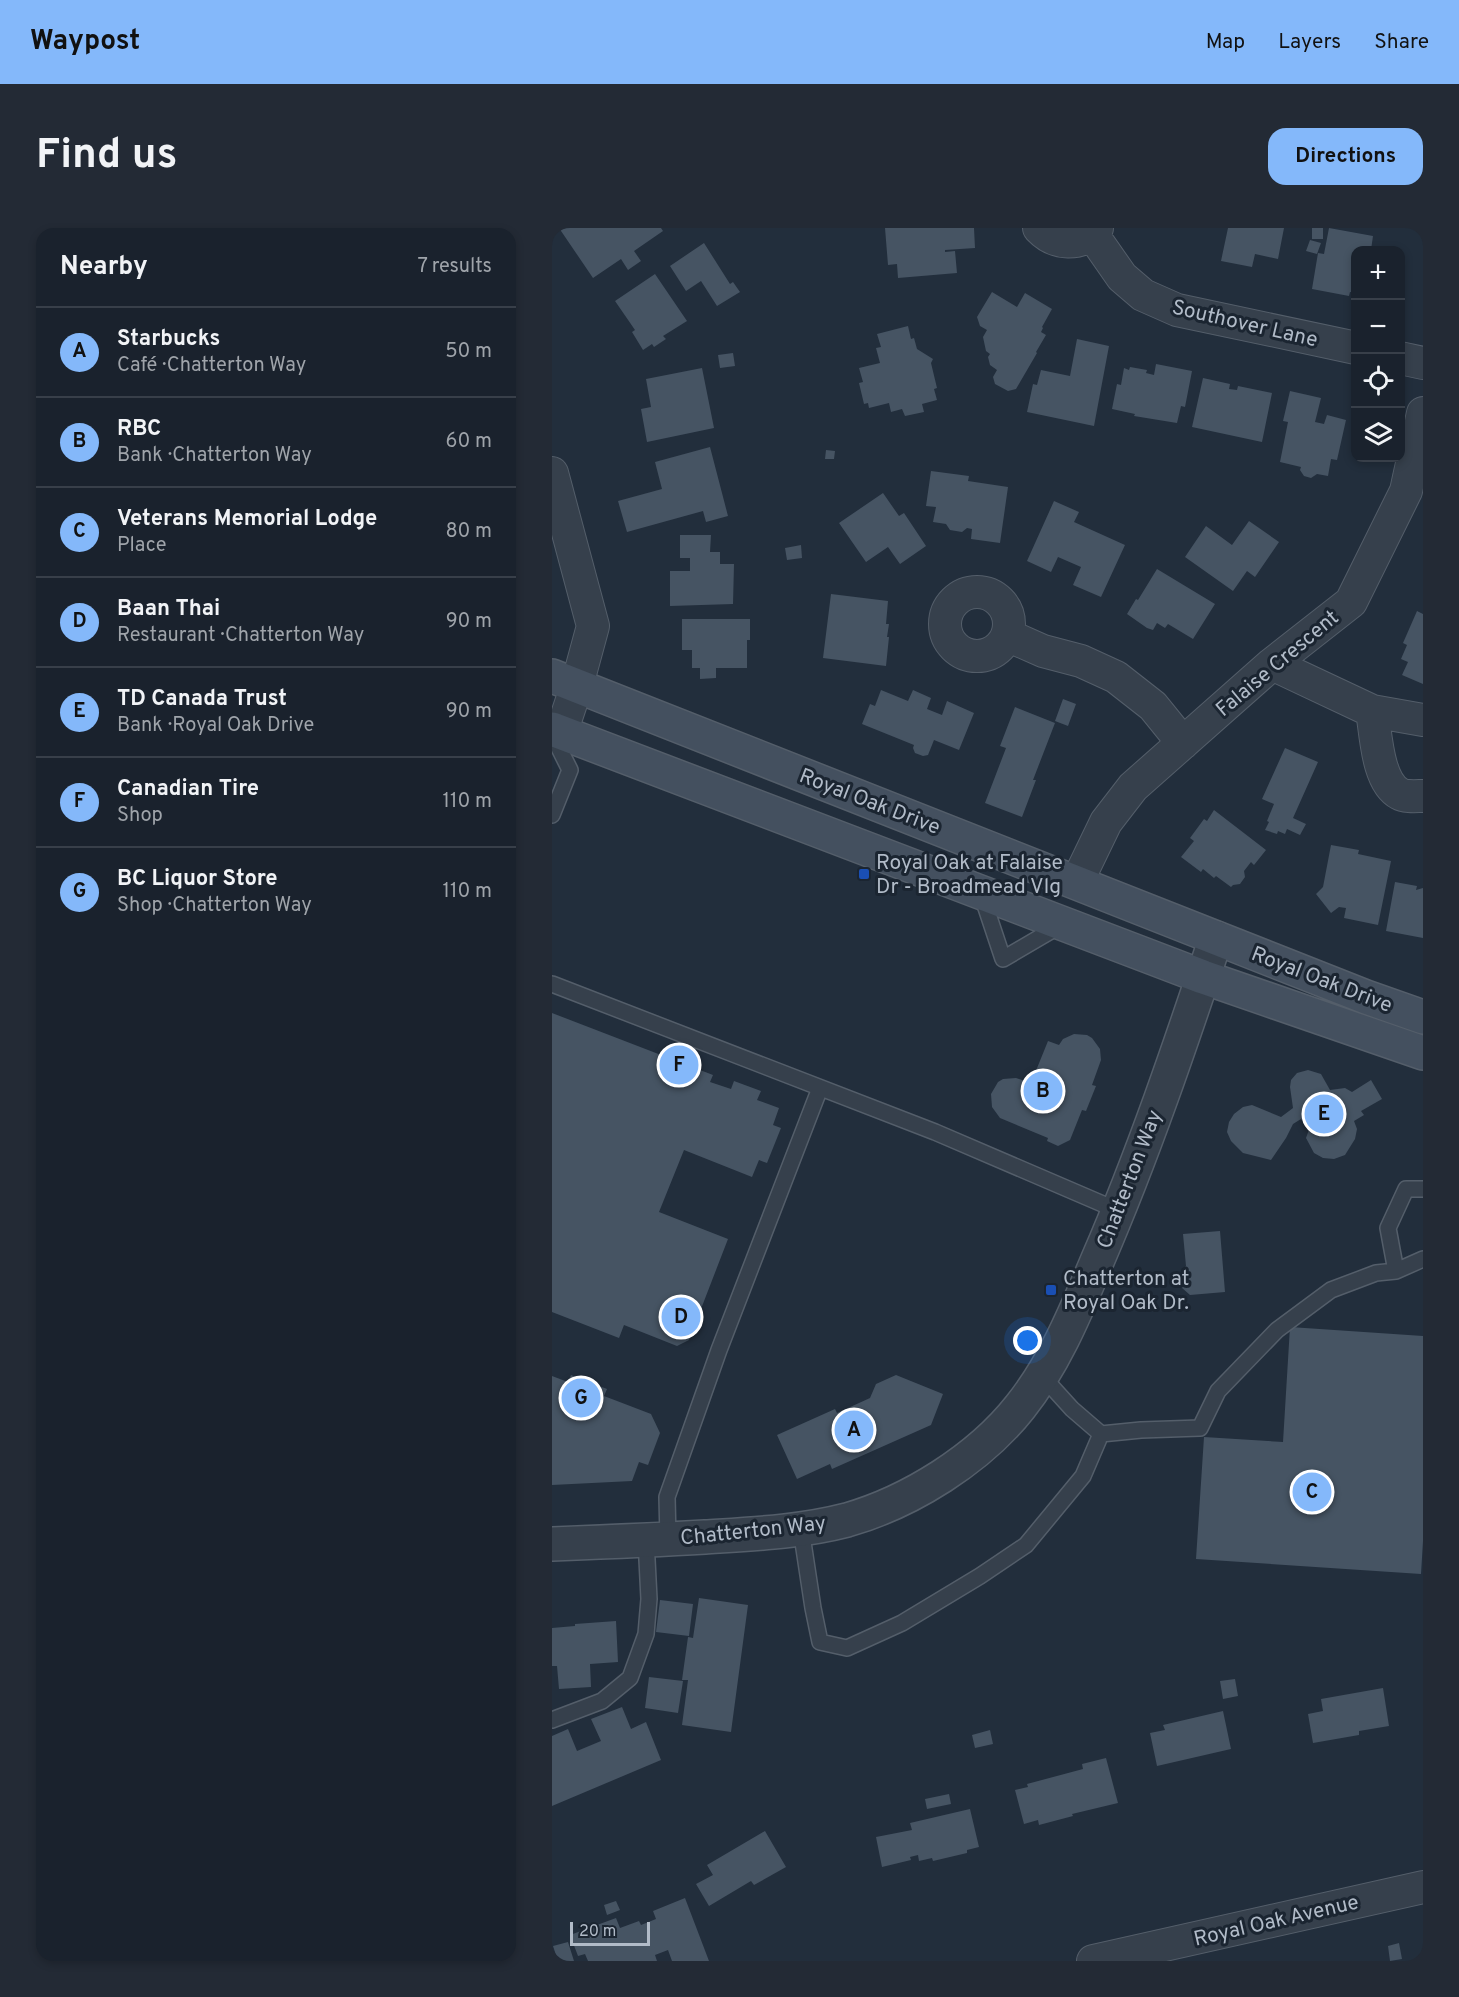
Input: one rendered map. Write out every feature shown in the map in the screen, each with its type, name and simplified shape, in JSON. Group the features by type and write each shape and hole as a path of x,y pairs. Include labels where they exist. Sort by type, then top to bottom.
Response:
{"main road":[{"name":"Royal Oak Drive","path":"564,681 1216,938 1423,1017"},
{"name":"Royal Oak Drive","path":"556,739 981,893 1203,977 1423,1053"}],"street":[{"name":"Southover Lane","path":"1039,228 1046,236 1061,242 1077,241 1095,231 1122,277 1143,295 1177,310 1351,347"},
{"path":"1405,359 1423,363"},
{"name":"Falaise Crescent","path":"1077,882 1106,822 1133,787 1272,664 1351,602 1406,491 1423,413"},
{"path":"552,473 593,626 564,681 556,739"},
{"path":"1007,635 1043,651 1081,661 1116,677 1153,706 1183,743"},
{"path":"1272,664 1372,711 1423,720"},
{"path":"1372,711 1379,757 1386,781 1400,795 1423,796"},
{"name":"Chatterton Way","path":"552,1544 657,1540 801,1529 848,1520 892,1503 950,1472 989,1440 1018,1409 1043,1377 1072,1321 1119,1211 1216,938"},
{"name":"Royal Oak Avenue","path":"1093,1961 1423,1887"}],"lane":[{"path":"552,815 570,770 556,739"},
{"path":"981,893 1003,959 1062,924"},
{"path":"552,984 935,1132 1119,1211"},
{"path":"552,1720 602,1701 630,1677 646,1634 657,1540 667,1497 719,1350 820,1088"},
{"path":"1396,1271 1388,1228 1406,1189 1423,1189"},
{"path":"1043,1377 1072,1409 1101,1434 1200,1428 1218,1391 1277,1330 1331,1290 1376,1274 1396,1271 1423,1258"},
{"path":"801,1529 820,1642 848,1648 902,1623 1026,1545 1083,1476 1101,1434"}],"building":[{"path":"559,228 661,228 663,231 634,251 641,261 628,270 621,259 593,278"},
{"path":"885,228 974,228 975,248 945,250 945,252 955,251 957,273 898,278 897,264 888,265"},
{"path":"1228,228 1284,228 1278,259 1255,254 1252,267 1221,261"},
{"path":"1312,228 1323,228 1323,239 1312,239"},
{"path":"1329,228 1373,236 1372,246 1351,246 1351,292 1349,296 1312,289 1318,253 1324,254"},
{"path":"1310,240 1321,243 1317,254 1306,251"},
{"path":"704,243 730,284 733,282 740,292 717,306 701,281 686,291 670,266"},
{"path":"655,274 687,321 663,336 666,339 654,347 652,344 643,350 632,332 635,330 615,301"},
{"path":"992,292 1017,307 1025,293 1052,309 1042,327 1041,332 1046,335 1037,353 1016,389 1008,391 995,384 993,377 997,370 990,365 988,357 990,354 986,351 983,337 987,330 980,326 977,317"},
{"path":"908,326 911,339 914,338 917,349 933,359 931,363 937,388 934,389 937,400 922,404 924,412 905,416 902,409 891,412 889,403 869,408 868,403 864,404 859,383 863,382 859,368 880,363 876,348 881,347 877,334"},
{"path":"1077,339 1109,346 1094,426 1027,412 1033,384 1037,385 1041,370 1070,376"},
{"path":"733,353 735,366 720,368 718,355"},
{"path":"1156,364 1192,371 1185,407 1181,406 1177,423 1134,416 1135,414 1112,409 1117,384 1121,385 1124,368 1147,370 1146,373 1154,375"},
{"path":"702,368 714,428 647,442 641,409 651,407 646,379"},
{"path":"1203,378 1230,384 1229,389 1237,390 1238,386 1272,393 1262,442 1192,427"},
{"path":"1290,391 1321,398 1315,422 1324,424 1327,415 1346,420 1337,460 1331,459 1328,476 1317,474 1311,478 1304,476 1300,470 1301,467 1280,462 1288,422 1283,421"},
{"path":"710,447 728,516 706,522 703,511 627,532 618,501 662,489 655,462"},
{"path":"826,450 835,451 834,459 825,459"},
{"path":"931,471 969,476 968,481 1008,487 1000,543 971,539 972,529 967,528 962,532 950,530 946,524 933,522 936,507 926,506"},
{"path":"883,493 899,516 904,513 926,546 900,564 888,547 866,562 839,523"},
{"path":"1054,501 1079,512 1074,522 1125,545 1101,597 1073,585 1081,567 1058,557 1051,572 1027,561"},
{"path":"1249,521 1279,542 1255,577 1247,571 1233,591 1185,557 1206,526 1232,545"},
{"path":"680,535 711,535 710,552 720,552 720,564 734,564 733,604 670,606 670,571 690,571 690,558 680,558"},
{"path":"801,545 802,558 787,560 785,548"},
{"path":"1157,569 1215,604 1193,639 1168,624 1165,628 1157,623 1153,630 1147,628 1127,614"},
{"path":"831,594 888,601 886,624 889,624 887,637 889,637 886,666 823,658"},
{"path":"1417,611 1423,614 1423,684 1402,675 1408,662 1401,659 1407,645 1403,643"},
{"path":"682,619 750,619 747,668 716,668 716,678 700,679 700,668 692,668 692,650 682,650"},
{"path":"881,690 908,701 913,690 931,698 927,709 942,715 947,701 974,713 959,750 934,740 928,755 923,756 915,753 914,745 862,724 870,704 875,706"},
{"path":"1063,699 1076,704 1068,726 1055,721"},
{"path":"1015,707 1055,723 1033,780 1036,780 1022,817 985,803 1006,748 1000,746"},
{"path":"1285,748 1318,762 1293,818 1306,824 1300,835 1287,829 1285,834 1265,830 1274,804 1262,799"},
{"path":"1214,810 1266,850 1254,865 1251,862 1244,871 1245,877 1240,884 1231,887 1203,869 1201,872 1181,857 1194,841 1190,838 1204,819 1207,821"},
{"path":"1331,845 1359,850 1358,854 1391,861 1378,925 1344,918 1346,908 1339,907 1331,913 1316,894 1323,887"},
{"path":"1395,882 1417,886 1416,890 1423,888 1423,938 1386,931"},
{"path":"552,1013 713,1075 710,1082 731,1089 734,1081 761,1091 757,1100 779,1108 773,1125 781,1128 767,1163 759,1160 752,1177 684,1150 659,1212 728,1239 689,1340 677,1346 624,1325 619,1338 552,1312"},
{"path":"1074,1034 1087,1035 1092,1038 1100,1049 1101,1060 1092,1085 1096,1086 1086,1111 1082,1110 1070,1140 1058,1146 1047,1141 1048,1138 1000,1118 992,1107 991,1094 998,1082 1003,1079 1016,1078 1031,1083 1048,1041 1059,1045 1063,1039"},
{"path":"1308,1070 1321,1074 1330,1090 1345,1088 1352,1092 1371,1080 1382,1099 1361,1111 1364,1115 1354,1121 1357,1129 1355,1139 1345,1155 1334,1159 1323,1158 1314,1153 1306,1138 1311,1124 1306,1126 1301,1119 1293,1124 1271,1160 1243,1153 1231,1141 1227,1132 1234,1114 1243,1107 1252,1105 1281,1117 1293,1108 1291,1080 1297,1073"},
{"path":"1220,1231 1225,1292 1190,1295 1173,1280 1186,1266 1183,1234"},
{"path":"1290,1327 1423,1336 1421,1574 1196,1559 1204,1437 1283,1442"},
{"path":"571,1375 607,1389 604,1396 651,1414 660,1433 648,1465 639,1462 632,1481 552,1485 552,1376 568,1382"},
{"path":"896,1375 943,1394 931,1425 832,1469 830,1464 797,1479 777,1435 835,1409 837,1413 870,1398 876,1384"},
{"path":"699,1598 748,1605 731,1732 682,1725 688,1680 682,1680 688,1637 693,1638"},
{"path":"660,1600 693,1604 689,1636 656,1632"},
{"path":"616,1621 618,1662 590,1664 591,1687 559,1689 557,1666 552,1666 552,1628"},
{"path":"649,1677 683,1681 678,1713 645,1708"},
{"path":"1235,1679 1238,1696 1223,1699 1220,1681"},
{"path":"1383,1688 1389,1726 1359,1731 1359,1735 1313,1743 1308,1714 1323,1711 1321,1699"},
{"path":"622,1707 631,1729 646,1722 661,1760 552,1806 552,1736 568,1729 577,1751 601,1741 591,1719"},
{"path":"1223,1711 1231,1749 1157,1766 1150,1733 1165,1730 1163,1725"},
{"path":"990,1730 993,1744 975,1748 972,1735"},
{"path":"1106,1758 1118,1803 1039,1825 1038,1820 1024,1824 1015,1790 1028,1787 1027,1784 1083,1769 1082,1764"},
{"path":"949,1794 951,1804 927,1809 925,1799"},
{"path":"970,1809 979,1847 967,1850 967,1853 933,1861 932,1858 919,1861 918,1855 910,1857 911,1860 882,1867 876,1837 912,1830 910,1823"},
{"path":"765,1831 786,1867 754,1885 751,1881 709,1906 696,1884 713,1875 707,1865"},
{"path":"685,1898 709,1961 672,1961 668,1950 655,1955 657,1961 588,1961 585,1954 578,1956 570,1935 616,1918 620,1928 639,1921 641,1925 656,1919 653,1911"},
{"path":"616,1901 620,1910 607,1915 604,1905"},
{"path":"568,1942 574,1961 558,1961 553,1946"},
{"path":"1399,1943 1402,1959 1390,1961 1388,1946"}],"place":[{"name":"Royal Oak at Falaise Dr - Broadmead Vlg","path":"864,874"},
{"name":"Canadian Tire","path":"679,1065"},
{"name":"RBC","path":"1043,1091"},
{"name":"TD Canada Trust","path":"1324,1114"},
{"name":"Chatterton at Royal Oak Dr.","path":"1051,1290"},
{"name":"Baan Thai","path":"681,1317"},
{"name":"BC Liquor Store","path":"581,1398"},
{"name":"Starbucks","path":"854,1430"},
{"name":"Veterans Memorial Lodge","path":"1312,1492"}]}
